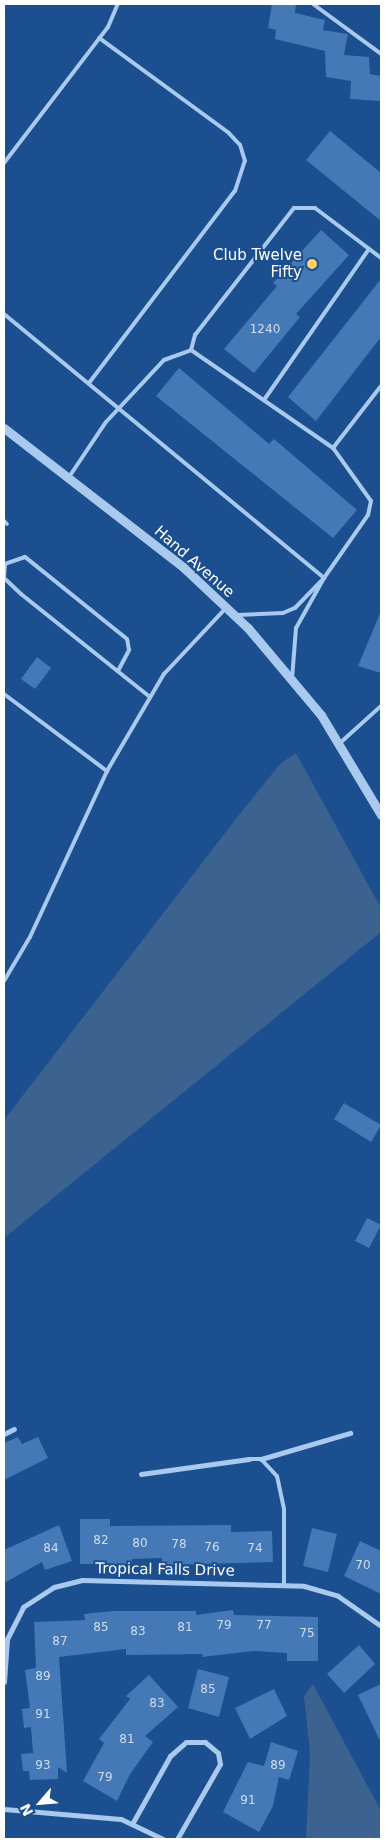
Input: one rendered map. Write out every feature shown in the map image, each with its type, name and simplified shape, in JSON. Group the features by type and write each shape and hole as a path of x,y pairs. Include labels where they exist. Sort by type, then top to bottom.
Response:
{"street":[{"name":"Hand Avenue","path":"4,428 183,567 234,615 292,681 340,744 381,815"},
{"path":"4,1434 14,1429"},
{"path":"261,1459 350,1433"},
{"path":"141,1474 249,1459"},
{"name":"Tropical Falls Drive","path":"4,1682 7,1639 23,1607 54,1587 82,1580 304,1586 338,1596 381,1626"},
{"path":"132,1824 174,1751 186,1742 205,1742 218,1753 220,1764 177,1839"},
{"path":"4,1808 132,1824 163,1839"}],"lane":[{"path":"4,163 100,38 118,4"},
{"path":"313,4 381,54"},
{"path":"89,383 235,191 245,161 240,145 229,133 100,38"},
{"path":"190,350 195,335 294,208 314,208 381,258"},
{"path":"264,400 369,249"},
{"path":"4,314 89,383 117,411 324,578"},
{"path":"190,350 333,448 370,501 368,515 324,578 296,628 292,681"},
{"path":"68,478 117,411 164,360 190,350"},
{"path":"333,448 381,386"},
{"path":"118,671 129,650 127,638 25,557 5,564 4,578 21,594 150,697"},
{"path":"234,615 283,613 295,608 324,578"},
{"path":"4,981 30,937 107,770 150,697 164,674 227,608"},
{"path":"4,694 107,770"},
{"path":"340,744 381,706"},
{"path":"249,1459 261,1459 277,1476 284,1510 284,1585"}],"water":[{"path":"296,753 381,908 381,932 4,1238 4,1120 242,811 281,763"},
{"path":"313,1684 381,1811 381,1839 306,1839 310,1754 304,1696"}],"building":[{"path":"272,4 296,4 295,13 325,20 323,30 348,34 344,55 369,57 370,74 381,76 381,101 350,99 351,81 326,77 325,51 275,39 276,30 268,28"},
{"path":"330,131 381,173 381,221 306,160"},
{"path":"321,230 349,255 296,314 300,317 254,373 224,349 277,286 273,283"},
{"path":"381,279 381,337 316,421 288,397"},
{"path":"179,368 269,444 274,439 357,510 333,538 156,396"},
{"path":"381,611 381,673 358,666"},
{"path":"37,657 51,668 35,689 21,679"},
{"path":"344,1103 381,1125 371,1142 334,1119"},
{"path":"367,1218 381,1225 369,1248 355,1241"},
{"path":"18,1437 22,1444 38,1437 48,1458 4,1480 4,1443"},
{"path":"80,1519 110,1519 110,1526 231,1525 231,1532 272,1531 273,1562 162,1565 162,1558 132,1559 132,1564 80,1564"},
{"path":"59,1525 72,1561 45,1570 42,1562 4,1583 4,1550"},
{"path":"312,1528 337,1534 328,1572 303,1566"},
{"path":"360,1541 381,1551 381,1594 344,1576"},
{"path":"233,1610 234,1615 318,1617 318,1661 287,1661 287,1653 253,1651 202,1657 203,1654 126,1655 126,1649 59,1657 67,1773 58,1767 58,1779 30,1780 29,1771 23,1771 21,1754 33,1753 31,1727 24,1728 22,1709 30,1708 25,1670 36,1668 34,1622 85,1620 84,1614 113,1611 196,1611 196,1615"},
{"path":"359,1645 375,1664 344,1693 327,1674"},
{"path":"198,1669 229,1677 219,1717 188,1708"},
{"path":"149,1675 178,1707 145,1736 153,1742 130,1774 117,1801 83,1781 104,1743 99,1739 130,1699 126,1696"},
{"path":"381,1684 381,1743 358,1695"},
{"path":"274,1689 287,1716 250,1739 235,1708"},
{"path":"271,1742 298,1751 289,1780 279,1777 273,1806 259,1832 223,1812 248,1762 264,1766"}],"place":[{"name":"Club Twelve Fifty","path":"312,264"}]}
